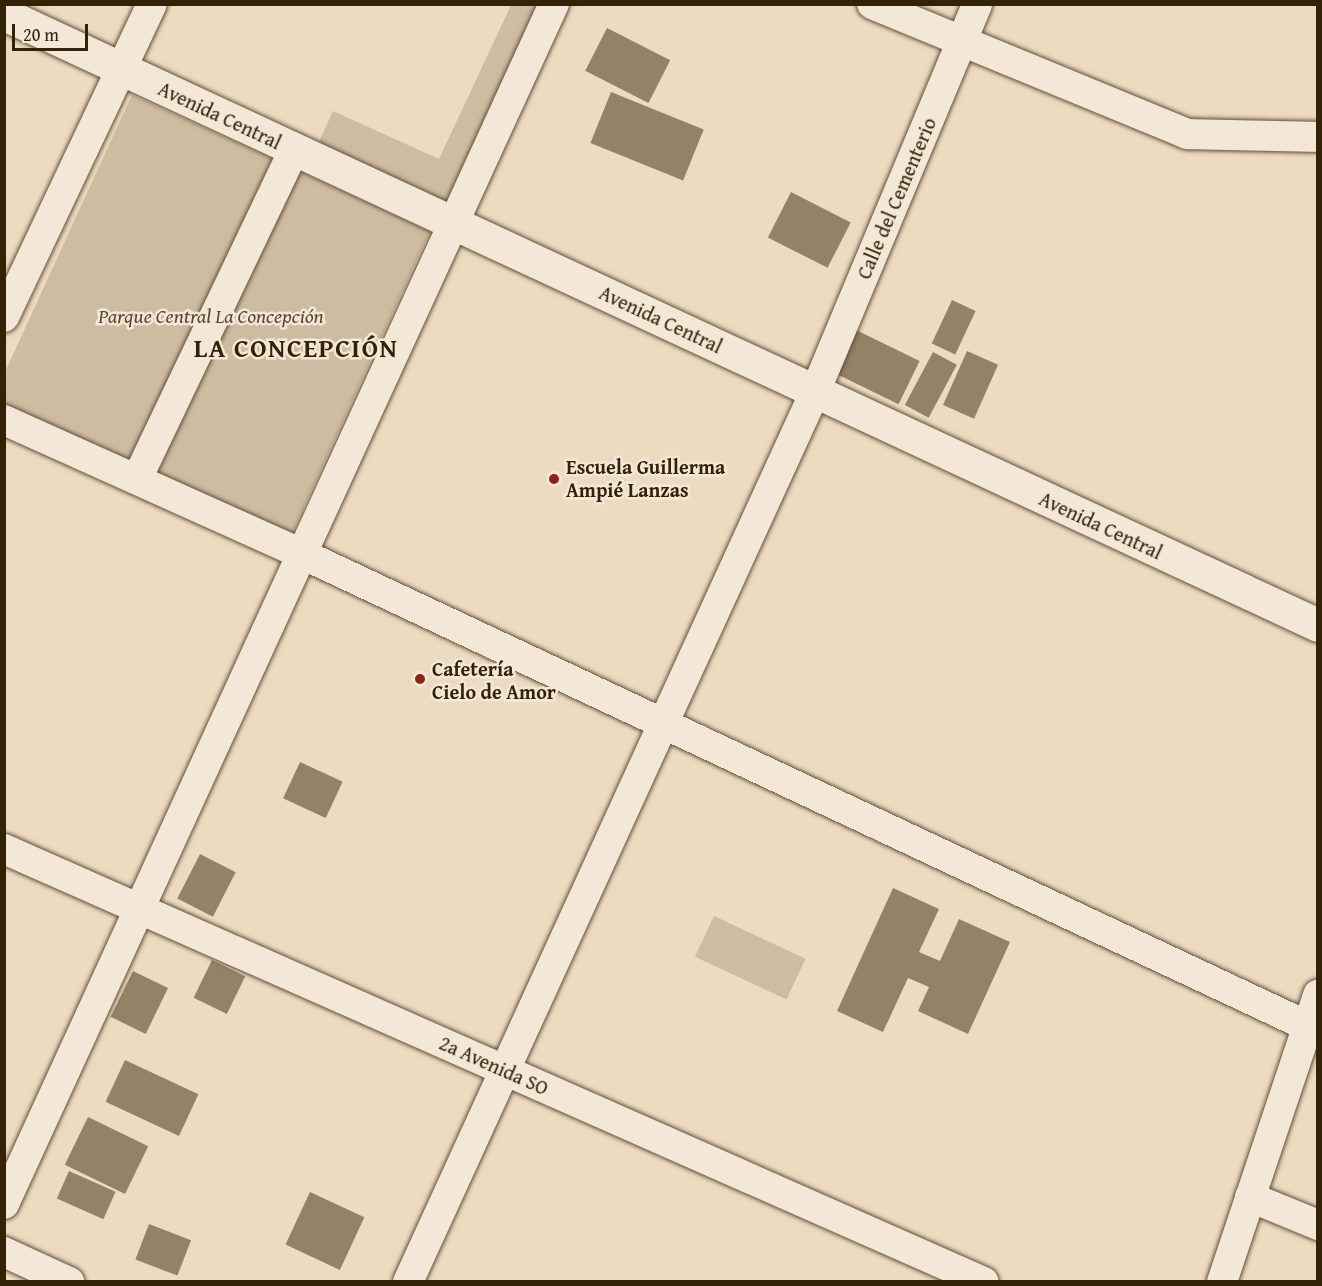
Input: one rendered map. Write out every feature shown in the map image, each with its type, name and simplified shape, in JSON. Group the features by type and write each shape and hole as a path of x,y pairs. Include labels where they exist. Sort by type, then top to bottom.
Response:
{"main road":[{"name":"Avenida Central","path":"4,14 1317,625"}],"street":[{"path":"4,317 152,4"},
{"path":"4,1204 554,4"},
{"path":"872,4 1187,134 1317,137"},
{"name":"Calle del Cementerio","path":"408,1281 815,392 977,4"},
{"path":"137,479 294,150"},
{"path":"4,420 302,554 1312,1028"},
{"name":"2a Avenida SO","path":"4,849 984,1281"},
{"path":"1222,1281 1312,1028 1317,995"},
{"path":"1250,1197 1317,1225"},
{"path":"4,1252 69,1281"}],"green space":[{"path":"511,5 541,5 450,204 318,144 333,111 439,159"},
{"name":"Parque Central La Concepción","path":"132,95 430,231 290,537 5,407 5,372"},
{"path":"714,916 806,959 787,999 695,957"}],"building":[{"path":"607,28 670,60 648,103 585,71"},
{"path":"611,92 704,129 683,180 590,143"},
{"path":"791,192 851,222 828,268 768,237"},
{"path":"952,300 976,311 955,354 932,344"},
{"path":"854,329 920,361 899,404 833,372"},
{"path":"967,351 998,365 974,419 943,405"},
{"path":"933,352 957,365 929,418 905,405"},
{"path":"300,762 343,782 326,818 283,798"},
{"path":"200,854 236,872 213,917 177,899"},
{"path":"893,888 939,909 919,952 940,961 959,919 1010,942 968,1034 918,1011 929,987 908,978 883,1032 837,1011"},
{"path":"212,960 245,976 227,1014 194,998"},
{"path":"133,971 168,988 146,1034 111,1017"},
{"path":"125,1060 198,1094 179,1136 106,1102"},
{"path":"88,1117 148,1146 125,1194 65,1165"},
{"path":"69,1171 116,1192 103,1219 57,1198"},
{"path":"310,1192 364,1217 340,1270 285,1245"},
{"path":"149,1224 191,1240 177,1276 135,1259"}],"place":[{"name":"Escuela Guillerma Ampié Lanzas","path":"554,479"},
{"name":"Cafetería Cielo de Amor","path":"420,679"}],"district":[{"name":"LA CONCEPCIÓN","path":"296,348"}]}
